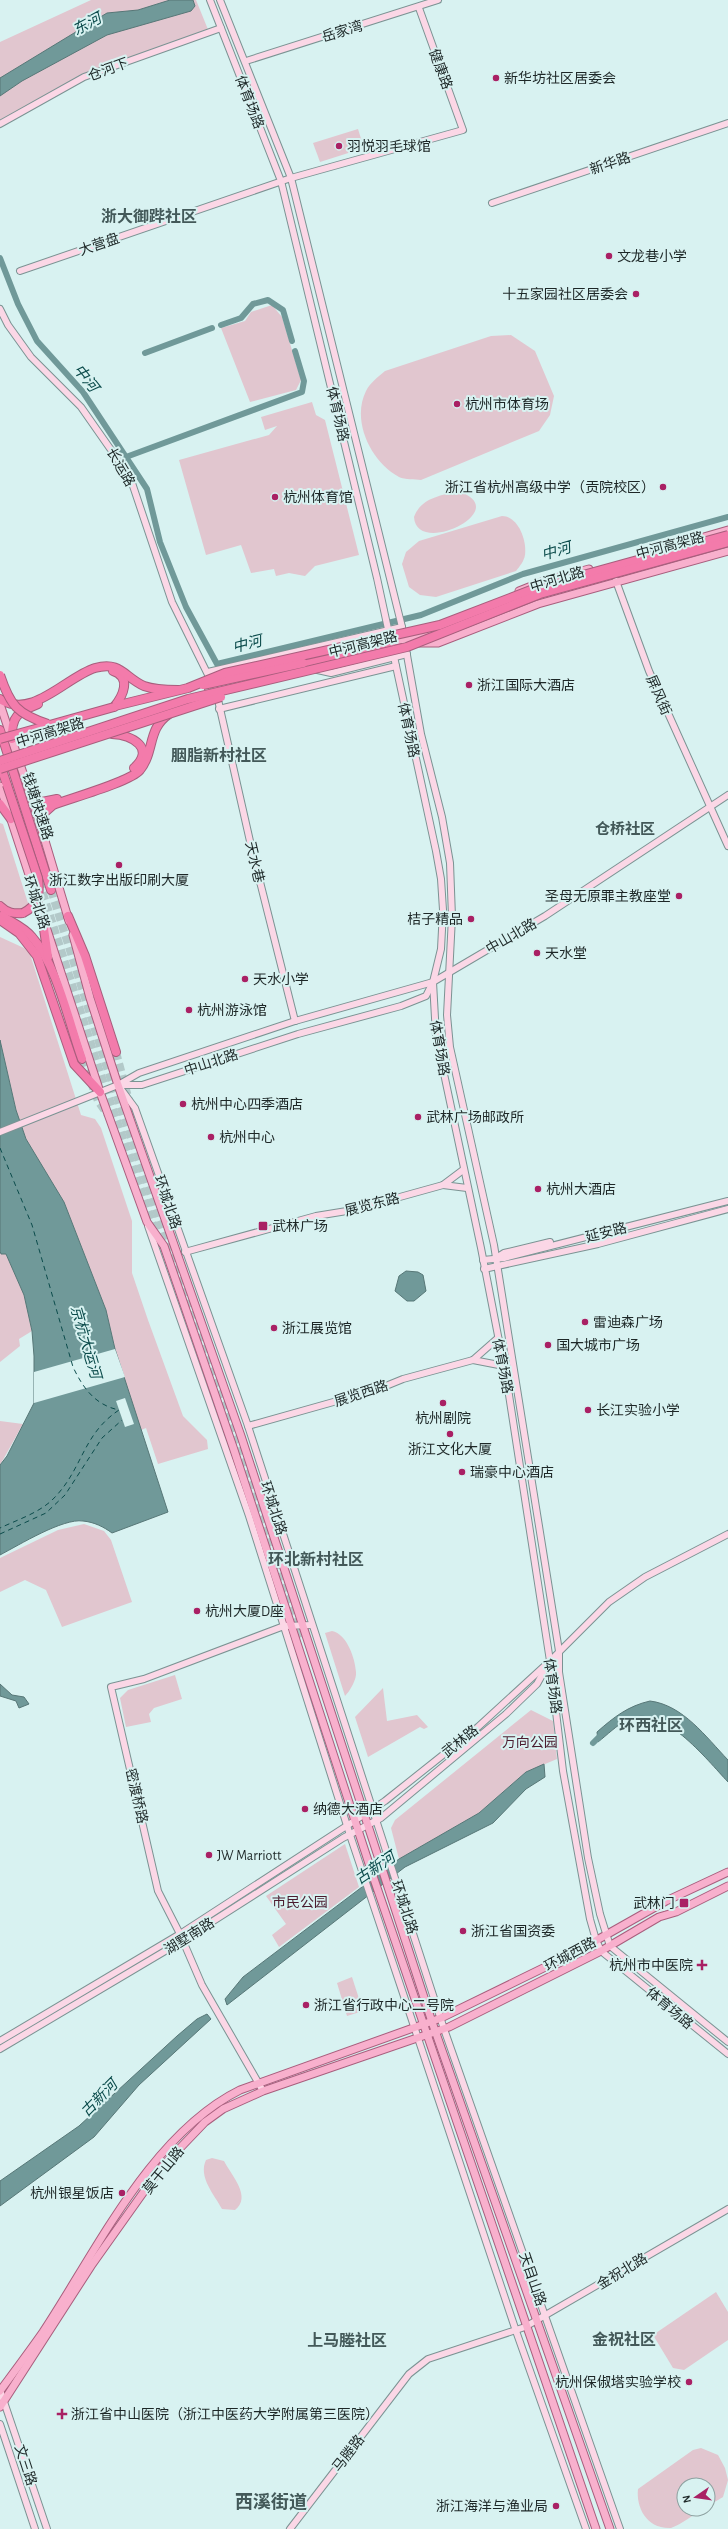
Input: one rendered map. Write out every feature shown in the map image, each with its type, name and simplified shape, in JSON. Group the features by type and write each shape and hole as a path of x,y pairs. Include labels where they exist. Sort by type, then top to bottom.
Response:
{"highway":[{"name":"中河高架路","path":"0,739 48,724 188,688 225,673 440,625 536,588 728,535"},
{"name":"中河高架路","path":"0,767 188,699 392,649 445,633 540,594 728,542"},
{"path":"188,699 382,644 392,649"},
{"path":"188,688 392,649"},
{"path":"0,906 4,911 14,914 23,913 32,908 37,901 40,891 36,871 4,786 0,767 112,734 211,700 318,674 392,649"},
{"path":"12,739 12,724 14,719 33,703 93,669 112,666 144,686 160,690 178,690"},
{"path":"0,699 14,706 33,703 102,670 110,670 122,676 125,684 124,692 114,707"},
{"path":"0,675 10,700 17,709 28,717 48,724"},
{"path":"31,795 46,802 140,771 147,757 154,730 161,720 174,712"},
{"name":"钱塘快速路","path":"0,730 51,890"},
{"path":"40,824 44,813 53,805 125,776 136,767 142,751 138,742 130,736 112,734"},
{"path":"0,804 11,820"},
{"path":"0,914 25,929 32,936 50,966"},
{"path":"68,916 85,956 116,1052"},
{"path":"0,920 19,933 37,956 74,1064 100,1092"},
{"path":"43,922 50,966 82,1059"}],"main road":[{"name":"体育场路","path":"210,0 281,181 384,611 441,879 443,910 441,948 433,982 436,1036 504,1366 550,1661 563,1771 579,1866 596,1940 601,1951 728,2054"},
{"name":"体育场路","path":"220,0 246,61 291,178 402,627 421,734 442,817 450,863 452,917 447,1015 450,1047 494,1245 496,1267 559,1651 559,1672 588,1858 606,1936 610,1946 728,2042"},
{"name":"岳家湾","path":"246,61 419,8 438,0"},
{"name":"健康路","path":"419,8 463,130"},
{"name":"仓河下","path":"0,124 84,77 221,28"},
{"name":"新华路","path":"492,203 728,123"},
{"name":"大营盘","path":"20,271 281,181 463,130"},
{"name":"长运路","path":"0,309 8,325 31,357 81,407 130,477 172,602 208,672 218,702"},
{"name":"中河北路","path":"392,649 405,641 440,630 471,611 544,581 728,530"},
{"name":"中河北路","path":"405,641 438,643 538,604 728,551"},
{"name":"屏风街","path":"616,581 649,671 709,807 728,846"},
{"path":"208,672 402,627"},
{"path":"365,635 382,644"},
{"path":"304,665 331,673 392,649 407,654"},
{"path":"219,709 396,666"},
{"name":"天水巷","path":"218,702 295,1021"},
{"name":"环城北路","path":"0,704 40,824 68,916 90,998 118,1085 241,1436 435,2032"},
{"name":"环城北路","path":"4,786 11,820 43,922 100,1092 147,1222 164,1246 287,1626 427,2035"},
{"name":"中山北路","path":"0,1132 118,1085 139,1073 295,1021 433,982 546,916 728,795"},
{"name":"中山北路","path":"118,1085 142,1085 298,1034 401,1006 426,996 433,982"},
{"name":"环城北路","path":"118,1085 135,1108 248,1426 371,1810 396,1878 444,2029"},
{"name":"展览东路","path":"444,1185 463,1170"},
{"name":"展览东路","path":"185,1252 316,1216 353,1210 444,1185 467,1188"},
{"name":"延安路","path":"483,1260 495,1259 728,1200"},
{"name":"延安路","path":"484,1269 598,1244 728,1209"},
{"path":"495,1259 504,1253 588,1232"},
{"name":"展览西路","path":"248,1426 473,1360 498,1338"},
{"name":"展览西路","path":"473,1360 504,1366"},
{"name":"武林路","path":"364,1814 473,1731 550,1661 609,1602 645,1577 728,1534"},
{"name":"密渡桥路","path":"263,2091 202,1985 180,1934 158,1892 111,1687 144,1679 287,1626 312,1625"},
{"name":"环城北路","path":"287,1626 346,1824 415,2039"},
{"name":"武林路","path":"375,1821 506,1714 538,1684 550,1661"},
{"name":"湖墅南路","path":"0,2041 180,1934 289,1864 346,1824 364,1814"},
{"name":"湖墅南路","path":"0,2049 182,1941 358,1830 375,1821"},
{"name":"环城西路","path":"412,2029 441,2018 606,1936 635,1917 728,1872"},
{"name":"环城西路","path":"415,2039 444,2029 601,1951 660,1917 676,1912 728,1886"},
{"name":"莫干山路","path":"0,2390 43,2331 85,2262 155,2162 180,2135 219,2101 259,2084 412,2029"},
{"name":"天目山路","path":"444,2029 620,2529"},
{"name":"天目山路","path":"435,2032 610,2529"},
{"name":"天目山路","path":"427,2035 525,2327 596,2529"},
{"path":"415,2039 586,2529"},
{"name":"莫干山路","path":"0,2406 92,2266 160,2169 205,2122 223,2109 263,2091 415,2039"},
{"name":"金祝北路","path":"516,2331 546,2316 728,2209"},
{"name":"马塍路","path":"290,2529 409,2374 428,2359 472,2343 516,2331"},
{"name":"文三路","path":"0,2390 5,2400 47,2529"},
{"name":"文三路","path":"0,2424 35,2529"}],"green space":[{"path":"91,0 196,0 209,32 84,77 0,124 0,42"},
{"name":"羽悦羽毛球馆","path":"358,129 364,148 320,162 313,143"},
{"path":"272,305 282,317 301,380 296,390 250,402 221,328 245,321 251,312"},
{"name":"杭州市体育场","path":"511,335 535,351 554,396 550,415 539,431 421,480 401,478 389,470 372,451 366,440 362,427 362,403 366,391 372,383 385,371 491,336"},
{"path":"312,402 316,415 325,420 359,555 315,566 305,576 289,573 276,576 274,569 251,573 241,545 206,555 179,460 269,435 277,426 265,430 261,417"},
{"path":"457,491 472,499 476,508 470,518 459,526 444,532 430,533 419,528 414,517 421,506 438,496"},
{"path":"502,516 513,520 517,524 523,536 525,555 522,563 516,571 436,597 420,595 409,587 402,564 406,552 419,541"},
{"path":"0,823 3,824 28,903 26,910 19,915 4,909 0,901"},
{"path":"0,937 24,948 30,954 81,1115 95,1119 101,1128 132,1221 132,1273 183,1416 207,1440 208,1449 158,1464 146,1428 141,1430 115,1349 106,1310 64,1202 26,1139 16,1110 0,1040"},
{"path":"0,1251 1,1254 6,1254 24,1295 32,1331 19,1339 20,1346 0,1362"},
{"path":"0,1421 23,1424 0,1465"},
{"path":"84,1524 104,1531 111,1540 132,1602 62,1627 46,1590 25,1580 0,1592 0,1558 58,1530"},
{"path":"332,1631 337,1633 346,1642 352,1654 355,1666 356,1675 354,1681 345,1696 325,1633"},
{"path":"175,1675 182,1699 154,1708 149,1714 151,1722 126,1727 120,1698 128,1690"},
{"path":"383,1688 387,1721 417,1715 428,1727 424,1729 420,1727 368,1757 355,1717"},
{"name":"万向公园","path":"531,1710 553,1721 557,1759 526,1772 479,1813 399,1859 391,1828 395,1820"},
{"name":"市民公园","path":"345,1844 359,1887 279,1947 272,1935 286,1924 266,1896"},
{"path":"352,1977 363,2011 347,2016 337,1983"},
{"path":"212,2158 224,2161 239,2186 242,2199 240,2205 235,2210 222,2209 205,2179 204,2166 206,2160"},
{"path":"716,2292 728,2312 728,2340 684,2370 673,2368 653,2335"},
{"path":"701,2448 718,2455 725,2468 728,2480 723,2497 716,2501 716,2477 676,2477 676,2517 691,2517 671,2528 655,2525 644,2516 641,2510 638,2489 693,2450"}],"water":[{"path":"170,0 193,0 195,6 191,11 107,35 22,81 0,96 0,78 107,13 138,10"},
{"name":"京杭大运河","path":"0,1040 16,1110 26,1139 64,1202 106,1310 115,1349 168,1512 112,1533 91,1522 74,1521 41,1533 0,1555 0,1465 7,1456 34,1403 34,1356 32,1331 24,1295 6,1254 1,1254 0,1251"},
{"path":"406,1271 418,1272 423,1275 426,1291 414,1301 407,1301 395,1291 399,1276"},
{"path":"0,1684 12,1695 24,1697 29,1704 19,1708 16,1701 0,1696"},
{"path":"650,1701 673,1709 683,1715 702,1732 728,1760 728,1782 696,1748 682,1736 668,1725 654,1719 640,1716 627,1720 598,1742 597,1732 609,1722 628,1709"},
{"path":"544,1764 545,1777 526,1789 493,1823 405,1867 227,2005 225,1999 243,1977 399,1859 479,1813 526,1772"},
{"path":"207,2014 211,2019 139,2085 94,2137 0,2206 0,2181 79,2126 177,2036 197,2019"}],"pier":[{"path":"115,1349 125,1377 34,1403 34,1372"},
{"path":"125,1398 134,1424 125,1427 116,1401"}],"waterway":[{"name":"中河","path":"0,258 18,304 37,341 83,392 147,489 160,542 186,607 217,664 421,615 523,574 728,517"},
{"path":"221,325 241,318 253,304 268,300 283,310 292,341"},
{"path":"145,353 212,328"},
{"path":"126,457 302,392 304,381 295,351"},
{"name":"古新河","path":"593,1743 603,1733"}],"ferry route":[{"path":"0,1148 32,1225 73,1367 86,1389 97,1400 111,1408 119,1410 107,1419 98,1429 90,1440 65,1485 50,1502 30,1515 0,1528"},
{"path":"0,1534 46,1513 65,1495 102,1438 122,1420"}],"tunnel":[{"path":"39,881 99,1069 157,1236"},
{"path":"51,890 106,1065 304,1640"},
{"path":"116,1052 131,1108 132,1122"},
{"path":"82,1059 98,1101 107,1114"},
{"path":"202,1367 239,1477"}],"place":[{"name":"新华坊社区居委会","path":"496,78"},
{"name":"羽悦羽毛球馆","path":"339,146"},
{"name":"文龙巷小学","path":"609,256"},
{"name":"十五家园社区居委会","path":"636,294"},
{"name":"杭州市体育场","path":"457,404"},
{"name":"浙江省杭州高级中学（贡院校区）","path":"663,487"},
{"name":"杭州体育馆","path":"275,497"},
{"name":"浙江国际大酒店","path":"469,685"},
{"name":"浙江数字出版印刷大厦","path":"119,865"},
{"name":"圣母无原罪主教座堂","path":"679,896"},
{"name":"桔子精品","path":"471,919"},
{"name":"天水堂","path":"537,953"},
{"name":"天水小学","path":"245,979"},
{"name":"杭州游泳馆","path":"189,1010"},
{"name":"杭州中心四季酒店","path":"183,1104"},
{"name":"武林广场邮政所","path":"418,1117"},
{"name":"杭州中心","path":"211,1137"},
{"name":"杭州大酒店","path":"538,1189"},
{"name":"武林广场","path":"263,1226"},
{"name":"雷迪森广场","path":"585,1322"},
{"name":"浙江展览馆","path":"274,1328"},
{"name":"国大城市广场","path":"548,1345"},
{"name":"杭州剧院","path":"443,1403"},
{"name":"长江实验小学","path":"588,1410"},
{"name":"浙江文化大厦","path":"450,1434"},
{"name":"瑞豪中心酒店","path":"462,1472"},
{"name":"杭州大厦D座","path":"197,1611"},
{"name":"纳德大酒店","path":"305,1809"},
{"name":"JW Marriott","path":"209,1855"},
{"name":"武林门","path":"684,1903"},
{"name":"浙江省国资委","path":"463,1931"},
{"name":"杭州市中医院","path":"702,1965"},
{"name":"浙江省行政中心二号院","path":"306,2005"},
{"name":"杭州银星饭店","path":"122,2193"},
{"name":"杭州保俶塔实验学校","path":"689,2382"},
{"name":"浙江省中山医院（浙江中医药大学附属第三医院）","path":"62,2414"},
{"name":"浙江海洋与渔业局","path":"556,2506"}],"district":[{"name":"浙大御跸社区","path":"149,216"},
{"name":"胭脂新村社区","path":"219,755"},
{"name":"仓桥社区","path":"625,829"},
{"name":"环北新村社区","path":"316,1559"},
{"name":"环西社区","path":"651,1725"},
{"name":"金祝社区","path":"624,2339"},
{"name":"上马塍社区","path":"347,2340"},
{"name":"西溪街道","path":"271,2502"}],"water label":[{"name":"东河","path":"87,24"}]}
